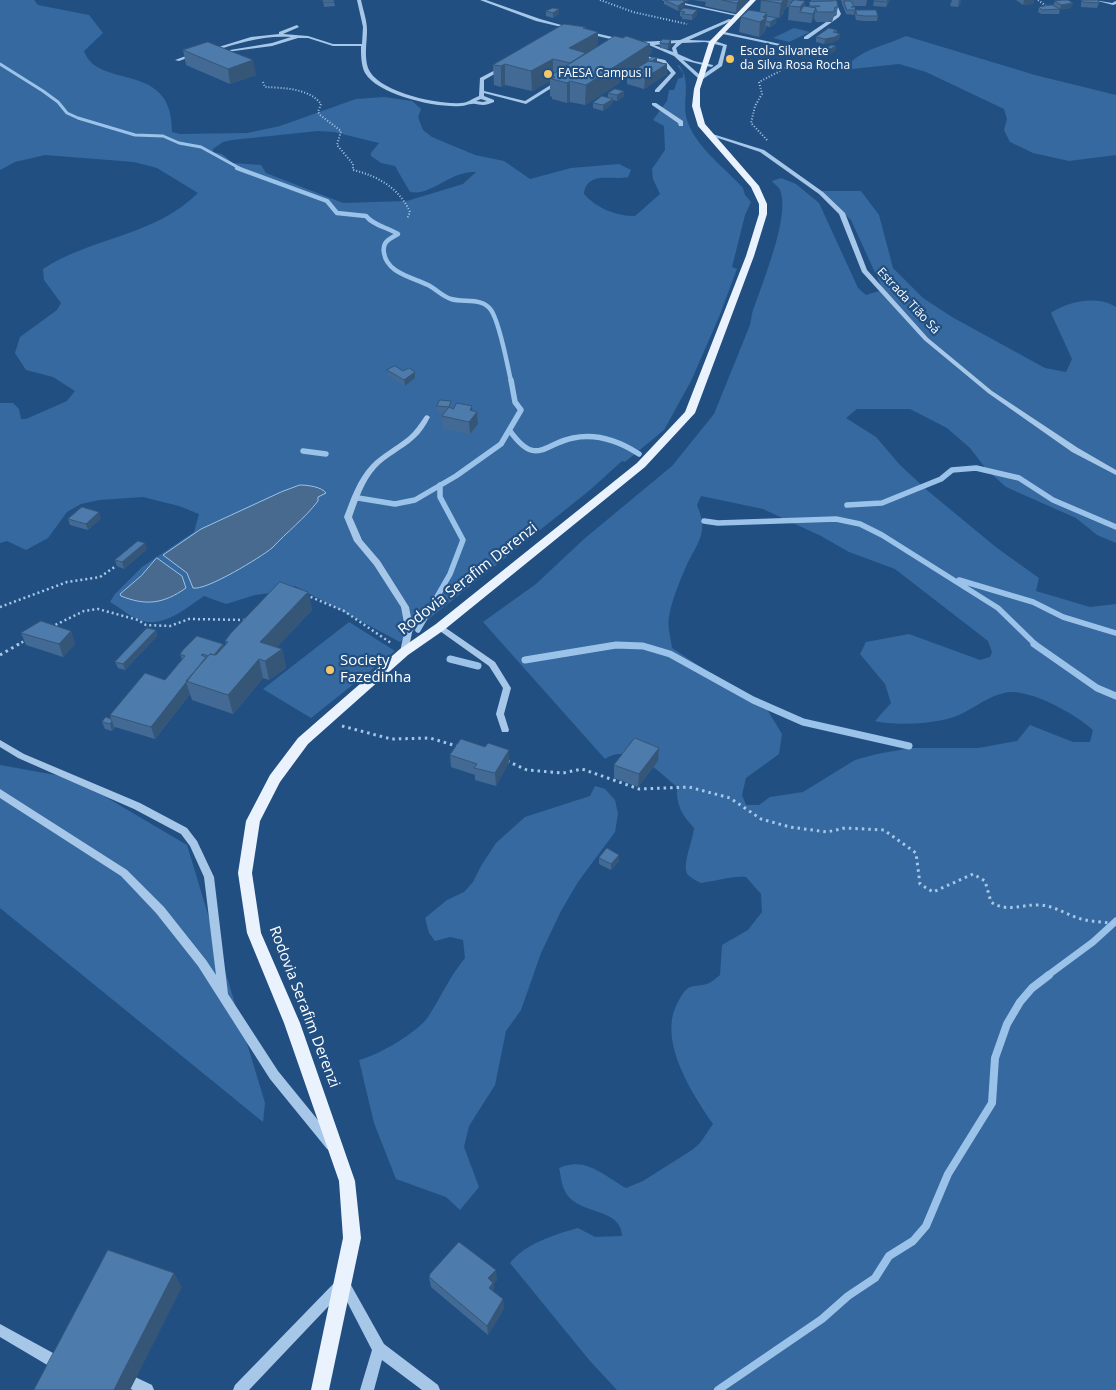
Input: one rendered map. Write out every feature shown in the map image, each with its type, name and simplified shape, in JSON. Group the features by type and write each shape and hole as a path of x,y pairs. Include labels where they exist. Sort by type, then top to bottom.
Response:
{"main road":[{"name":"Rodovia Serafim Derenzi","path":"320,1390 352,1238 347,1181 292,1023 254,933 244,873 253,821 275,779 303,741 404,652 440,627 641,465 690,413 750,256 763,214 763,204 755,186 701,124 696,106 704,65 712,42 754,0"}],"street":[{"path":"359,0 365,30 362,45 367,72 374,81 384,88 440,103 462,105 474,102 481,97"},
{"path":"482,0 553,24 548,27 573,32"},
{"path":"664,0 734,18"},
{"path":"806,38 827,27 839,14 833,0"},
{"path":"1096,0 1115,1"},
{"path":"690,6 696,2"},
{"path":"581,31 608,38 648,44 680,42 712,42 726,47 722,63 701,78 676,56 673,51 680,42 734,18"},
{"path":"278,35 297,26"},
{"path":"720,32 794,48"},
{"path":"177,60 246,39 278,35 299,35 334,45 362,45"},
{"path":"226,51 254,45 278,44 299,35"},
{"path":"582,37 602,43 608,38"},
{"path":"613,48 625,41"},
{"path":"648,44 704,65 718,66"},
{"path":"629,52 661,60 674,73 657,91"},
{"path":"481,97 482,79 507,64"},
{"path":"480,90 526,103 559,82"},
{"path":"474,102 483,104 492,100 481,97"},
{"path":"654,104 681,122 681,125"},
{"name":"Estrada Tião Sá","path":"708,133 762,150 821,193 842,213 864,271 926,339 990,392 1075,450 1116,473"},
{"path":"404,652 409,628 405,607 377,563 358,541 348,517 365,478 377,463 419,432 427,417"},
{"path":"440,627 492,664 508,688 500,714 505,730"},
{"path":"0,742 21,756 137,806 184,831 194,844 209,877 223,994"},
{"path":"0,793 124,873 160,910 202,963 274,1075 337,1153"},
{"path":"240,1390 343,1282 379,1349 433,1390"},
{"path":"0,1330 64,1367"},
{"path":"367,1390 379,1349"},
{"path":"133,1383 146,1390"}],"path":[{"path":"600,0 633,12 686,24"},
{"path":"1038,0 1052,10"},
{"path":"762,150 767,149 769,142 751,123 755,106 762,94 759,82 784,69 794,56 778,47 779,45"},
{"path":"263,82 265,87 292,88 318,100 320,104 318,112 321,118 334,124 341,131 338,148 353,164 353,170 372,176 400,195 410,212 406,219"},
{"path":"0,607 68,582 100,577 116,566"},
{"path":"299,592 344,611 404,652"},
{"path":"45,630 84,611 98,609 146,624 170,626 198,619 250,620"},
{"path":"0,655 32,637"},
{"path":"327,721 391,739 430,738 464,748"},
{"path":"502,759 527,770 563,773 582,769 638,789 690,787 730,798 761,819 790,826 827,832 844,828 884,830 916,853 920,884 933,892 946,887 961,876 973,874 984,882 991,902 1000,908 1014,909 1026,905 1042,905 1057,908 1081,919 1116,924"}],"shaded area":[{"path":"0,0 34,0 38,5 89,15 103,33 84,51 92,63 104,70 148,85 161,94 169,109 172,132 180,134 247,133 280,126 356,99 384,97 412,101 421,109 418,117 423,130 432,137 475,155 504,161 530,179 571,168 619,164 631,170 628,177 595,179 586,187 584,194 601,208 628,216 635,216 660,194 653,179 652,169 665,150 664,126 653,120 667,101 669,90 674,90 678,79 683,77 683,73 677,65 679,65 683,72 685,79 686,115 692,132 705,150 743,188 745,195 751,202 745,215 732,267 737,269 719,317 691,381 664,430 625,462 622,461 590,490 400,642 295,586 284,591 255,595 226,604 204,596 174,616 157,622 149,622 132,617 110,602 115,594 142,567 194,532 199,514 179,506 143,497 99,500 81,504 67,512 48,538 26,550 7,541 0,543 0,403 13,403 19,409 21,419 26,419 67,401 75,391 53,377 26,370 15,353 20,337 57,310 61,303 44,280 43,269 62,258 163,219 198,193 157,168 134,162 45,155 15,162 0,170","holes":["318,131 334,132 379,143 371,153 371,156 381,163 395,166 410,192 426,190 458,175 476,172 463,184 407,201 343,203 266,173 261,165 233,163 222,154 213,152 213,149 223,142 232,140"]},
{"path":"794,28 810,32 789,42 773,38"},
{"path":"906,36 1035,75 1116,95 1116,155 1069,161 1033,153 1010,142 1004,130 1007,119 1004,109 926,72 899,64 852,69 852,61 858,56"},
{"path":"781,178 796,184 819,203 858,288 866,295 883,290 851,220 821,191 861,191 879,215 893,268 923,298 952,317 1045,368 1066,372 1072,359 1051,313 1066,305 1092,300 1109,303 1116,307 1116,543 1097,535 1076,518 1006,487 987,470 970,448 947,428 910,409 857,409 846,418 876,437 900,465 928,491 997,548 1039,578 1036,591 1090,607 1116,604 1116,1390 617,1390 590,1361 510,1263 532,1245 578,1228 595,1237 622,1236 620,1226 614,1220 571,1199 565,1191 559,1168 577,1164 586,1166 602,1173 626,1188 643,1181 700,1143 713,1124 687,1082 680,1066 672,1034 672,1019 677,1004 688,988 707,984 720,975 722,945 748,930 762,912 761,894 746,877 701,883 688,875 686,866 694,828 686,819 681,809 677,787 653,767 634,756 625,754 615,755 605,759 483,622 536,584 584,539 672,466 714,414 750,325 774,251 782,216 782,202 779,189 772,181","holes":["701,496 763,509 821,536 849,552 895,569 988,641 992,652 990,657 980,660 909,634 866,642 860,654 885,684 891,703 875,721 905,724 951,718 997,695 1011,692 1043,700 1076,717 1093,730 1090,742 1073,742 1030,725 1017,741 978,748 911,748 855,760 803,792 770,797 759,805 746,805 742,795 746,778 779,754 782,734 765,706 672,648 669,621 678,586 702,532 701,515 697,505"]},
{"path":"300,485 318,488 326,493 318,497 318,501 313,507 272,548 221,579 200,588 193,588 187,573 163,555 201,529"},
{"path":"157,558 182,576 186,588 170,597 154,602 138,601 121,596 120,594 141,576"},
{"name":"Society Fazedinha","path":"349,622 395,651 311,718 263,689"},
{"path":"0,765 61,776 104,796 187,845 265,1103 263,1122 0,908"},
{"path":"595,786 605,789 615,800 618,814 615,832 578,882 561,911 541,953 521,1010 506,1031 495,1085 469,1126 464,1147 479,1187 460,1210 446,1197 396,1179 374,1123 359,1060 376,1054 396,1043 423,1023 465,958 463,940 450,937 435,941 429,933 425,918 447,900 464,892 473,882 496,843 525,817 590,796"}],"building":[{"path":"323,0 334,0 334,2 323,2"},
{"path":"665,0 682,0 685,1 678,6"},
{"path":"722,0 740,0 737,3"},
{"path":"761,0 784,0 781,3"},
{"path":"794,0 805,1 800,7 789,6"},
{"path":"874,0 888,0 887,2"},
{"path":"1063,0 1073,3 1061,5 1055,1"},
{"path":"1082,0 1098,0 1099,3 1082,2"},
{"path":"837,1 838,7 835,7 834,12 817,12 815,7 820,6 810,6 809,2"},
{"path":"844,1 851,1 854,6 851,7 855,7 855,10 847,10"},
{"path":"1052,5 1060,9 1042,10 1039,7"},
{"path":"804,6 816,8 813,14 800,12"},
{"path":"553,8 559,9 553,13 546,11"},
{"path":"684,8 697,10 692,15 682,14 685,12 680,11"},
{"path":"749,10 767,13 763,17 766,18 760,22 741,17"},
{"path":"856,10 876,10 878,16 857,15"},
{"path":"767,16 777,18 770,22 766,21"},
{"path":"564,24 586,27 583,28 598,32 569,48 586,53 570,63 553,59 531,71 505,64 501,66 493,65"},
{"path":"829,28 837,30 833,32 840,34 825,39 816,37"},
{"path":"615,36 623,38 626,36 650,44 586,85 570,81 567,83 552,79 555,77 550,76"},
{"path":"663,39 671,40 668,44 660,43"},
{"path":"208,42 253,60 228,69 183,50"},
{"path":"832,45 836,46 830,49 826,48"},
{"path":"653,57 657,58 642,64"},
{"path":"649,61 667,64 645,78 628,74"},
{"path":"615,89 624,91 617,95 608,93"},
{"path":"602,96 613,99 603,105 593,103"},
{"path":"395,366 403,371 409,368 415,372 404,380 387,370"},
{"path":"440,400 451,401 449,407 437,406"},
{"path":"457,403 472,406 470,410 477,412 469,422 442,416 449,407 453,409"},
{"path":"82,507 99,512 86,524 68,519"},
{"path":"138,541 145,543 122,562 115,560"},
{"path":"280,582 308,592 260,642 282,649 265,661 259,659 228,695 186,681 210,654 216,655 228,642 225,641 231,633"},
{"path":"41,621 71,631 59,644 21,633"},
{"path":"147,628 156,630 123,664 115,662"},
{"path":"197,636 223,644 214,655 201,655 206,657 151,727 110,715 145,673 165,680 185,656 180,654"},
{"path":"106,717 111,719 110,724 102,722"},
{"path":"635,738 659,748 639,774 614,765"},
{"path":"461,739 485,747 488,743 509,750 495,773 474,768 477,764 450,755"},
{"path":"607,848 619,855 611,864 599,858"},
{"path":"459,1242 496,1270 488,1278 493,1283 489,1288 503,1299 487,1326 429,1277"},
{"path":"108,1250 174,1273 114,1390 34,1390"}],"waterway":[{"path":"0,64 43,91 58,102 67,113 78,118 135,135 163,136 179,143 201,147 241,169"},
{"path":"237,168 327,201 337,213 366,216 373,222 398,234 387,241 384,246 386,260 395,270 428,285 448,298 483,303 491,310 500,334 511,381"},
{"path":"440,485 501,444 521,410 515,402 511,380"},
{"path":"510,431 519,442 533,451 573,438 599,437 624,445 639,454"},
{"path":"303,451 326,454"},
{"path":"847,505 882,503 941,479 952,470 976,468 1019,478 1053,500 1116,527"},
{"path":"358,498 395,504 415,500 440,485"},
{"path":"418,630 450,574 463,540 440,497 440,485"},
{"path":"704,521 718,523 836,519 860,524 882,535 998,608 1036,645"},
{"path":"959,580 1033,602 1063,617 1116,633"},
{"path":"1034,644 1097,688 1116,696"},
{"path":"525,660 616,645"},
{"path":"616,645 625,645"},
{"path":"616,645 643,646 670,654 753,700 803,722 909,746"},
{"path":"450,659 478,666"},
{"path":"1047,976 1093,942 1116,921"},
{"path":"718,1390 822,1319 848,1296 875,1278 889,1256 913,1241 926,1226 948,1174 992,1103 995,1058 1007,1024 1020,1002 1032,988 1049,975"}],"place":[{"name":"Escola Silvanete da Silva Rosa Rocha","path":"730,59"},
{"name":"FAESA Campus II","path":"548,74"},
{"name":"Society Fazedinha","path":"330,670"}]}
